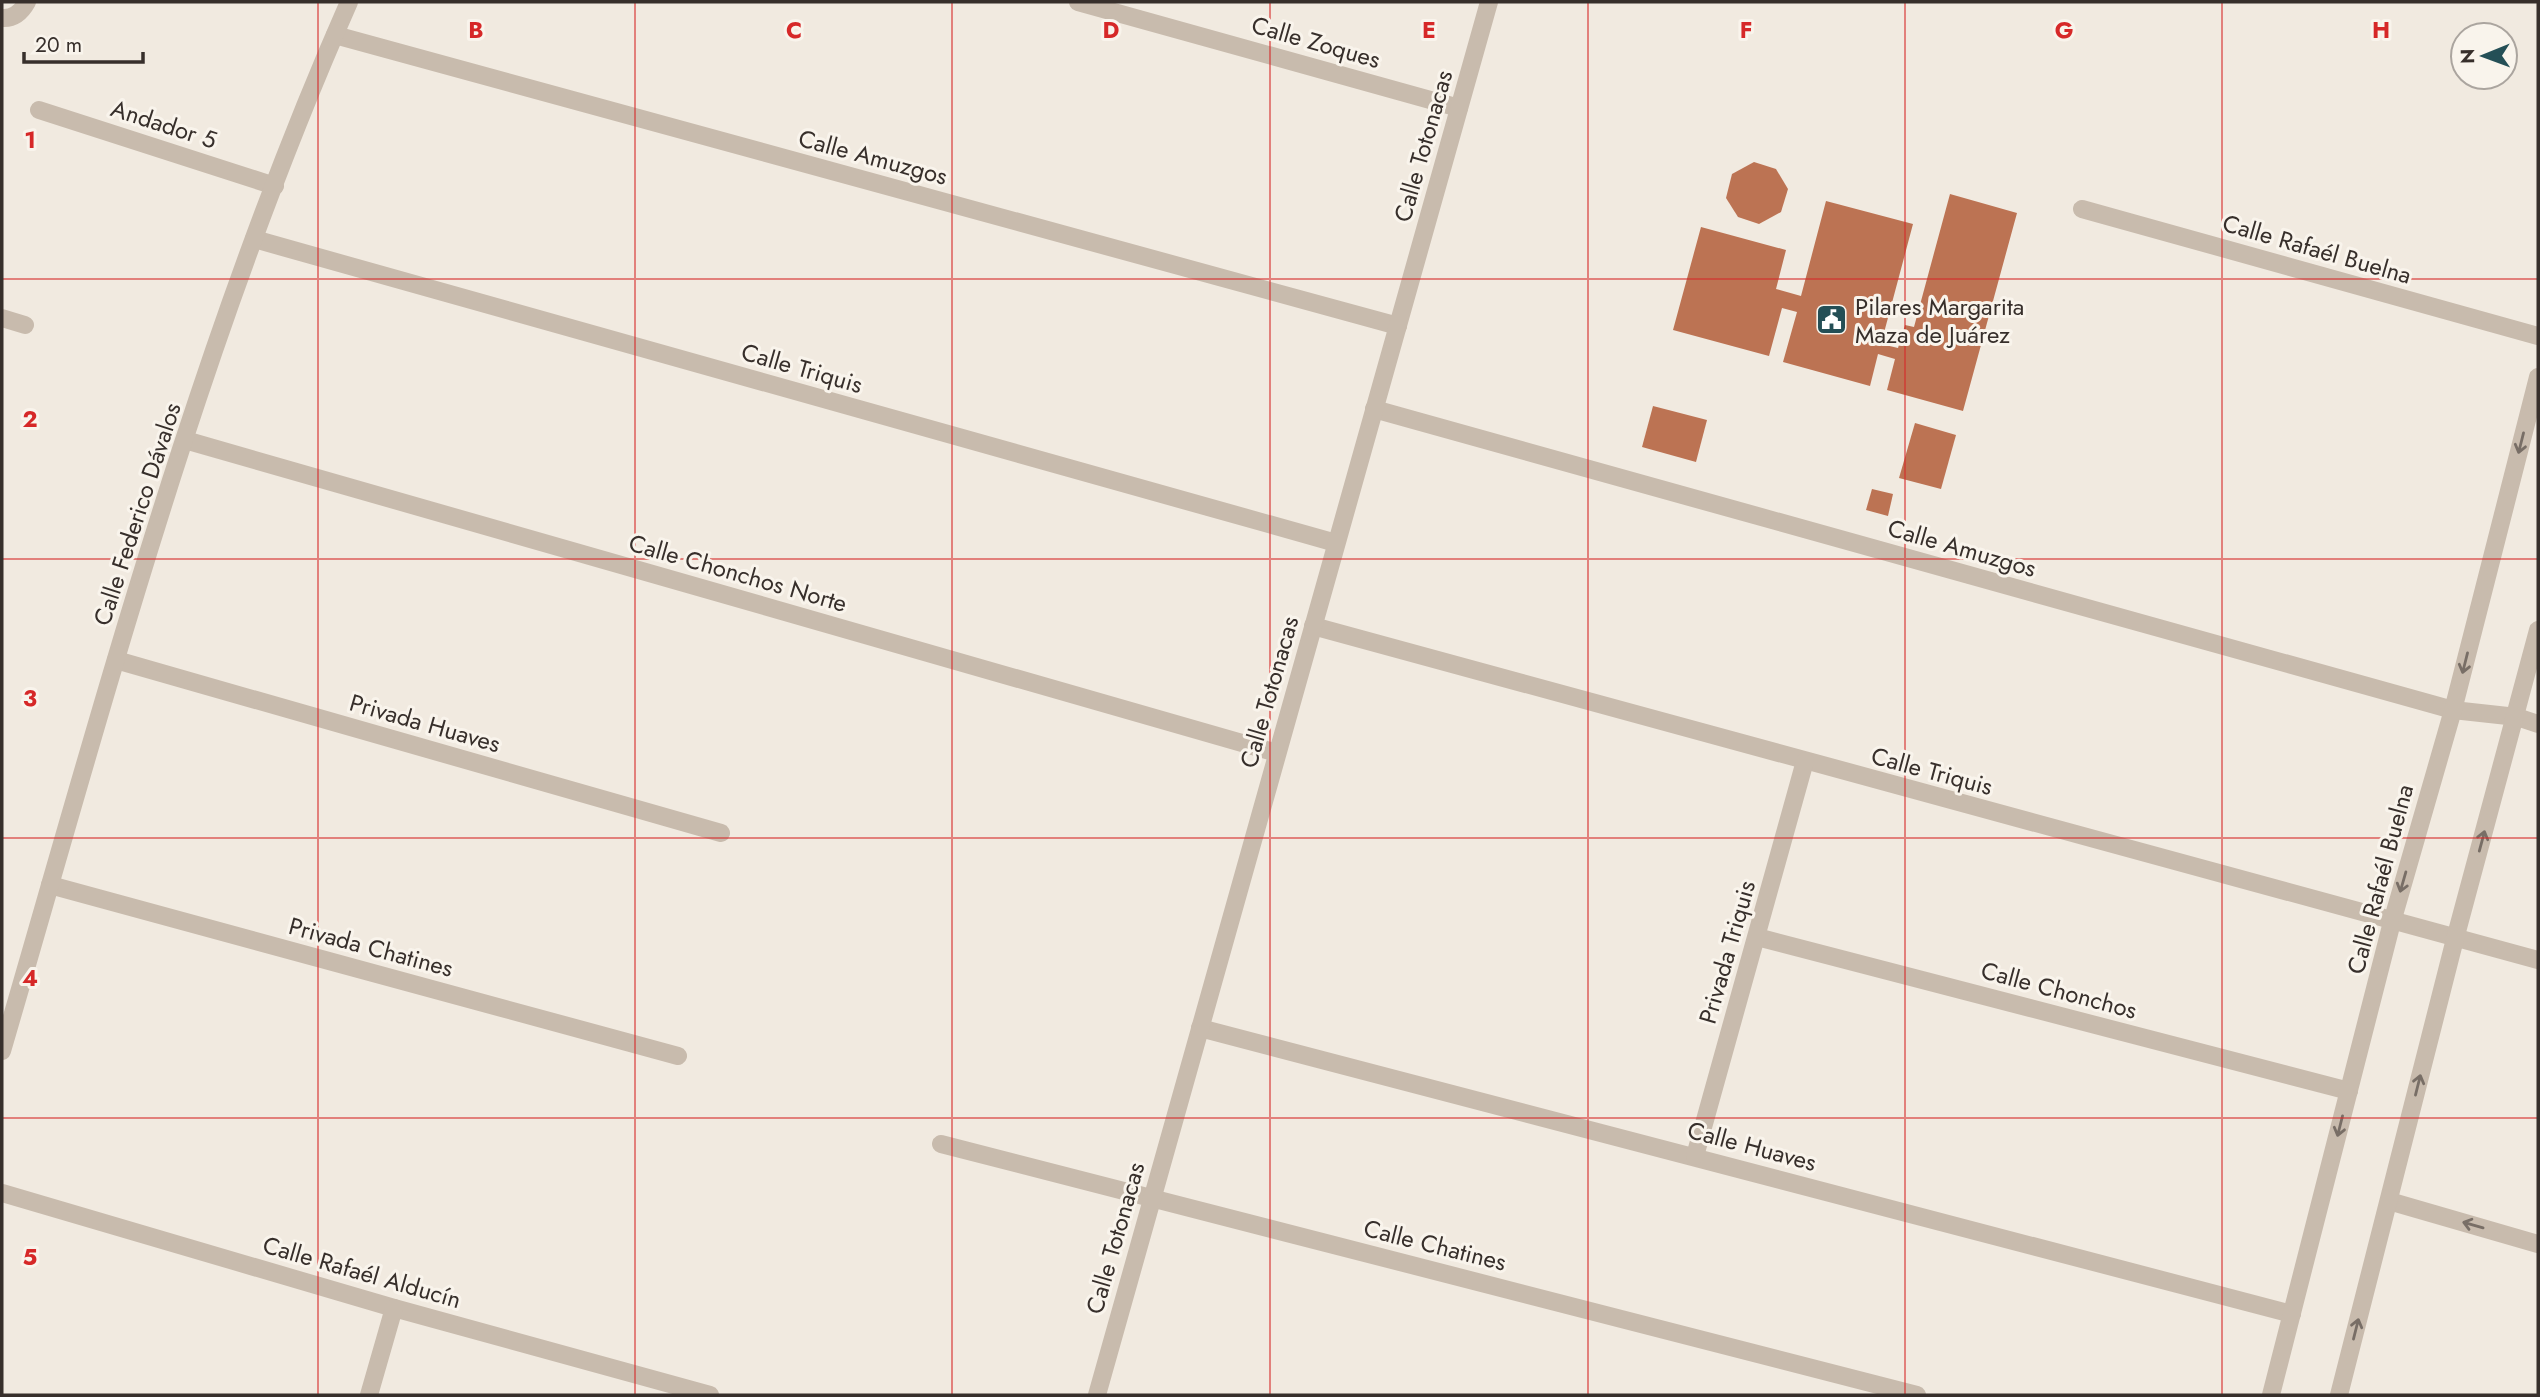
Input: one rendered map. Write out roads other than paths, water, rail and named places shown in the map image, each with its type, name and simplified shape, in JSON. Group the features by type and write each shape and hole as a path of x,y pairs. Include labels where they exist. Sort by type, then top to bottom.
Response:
{"street":[{"path":"2,18 8,19 21,12 27,2"},
{"name":"Calle Federico Dávalos","path":"2,1051 116,660 185,440 254,239 349,2"},
{"name":"Calle Zoques","path":"1078,2 1459,108"},
{"name":"Calle Totonacas","path":"1097,1395 1489,2"},
{"name":"Calle Amuzgos","path":"335,35 1398,326"},
{"name":"Andador 5","path":"39,110 275,186"},
{"name":"Calle Rafaél Buelna","path":"2082,209 2538,336"},
{"name":"Calle Triquis","path":"254,239 1336,544"},
{"path":"2,318 25,325"},
{"name":"Calle Rafaél Buelna","path":"2271,1395 2392,922 2453,710 2538,377"},
{"name":"Calle Amuzgos","path":"1374,409 2453,710 2516,717 2538,724"},
{"name":"Calle Chonchos Norte","path":"185,440 1277,753"},
{"name":"Calle Triquis","path":"1313,626 2538,960"},
{"path":"2339,1395 2455,939 2538,630"},
{"name":"Privada Huaves","path":"116,660 721,833"},
{"name":"Privada Triquis","path":"1695,1157 1805,761"},
{"name":"Privada Chatines","path":"50,885 678,1056"},
{"name":"Calle Chonchos","path":"1757,937 2349,1091"},
{"name":"Calle Huaves","path":"1200,1028 2292,1314"},
{"name":"Calle Chatines","path":"941,1144 1917,1395"},
{"name":"Calle Rafaél Alducín","path":"2,1193 394,1308 710,1395"},
{"path":"2389,1201 2538,1244"},
{"path":"369,1395 394,1308"}],"place":[{"name":"Pilares Margarita Maza de Juárez","path":"1832,320"}]}
